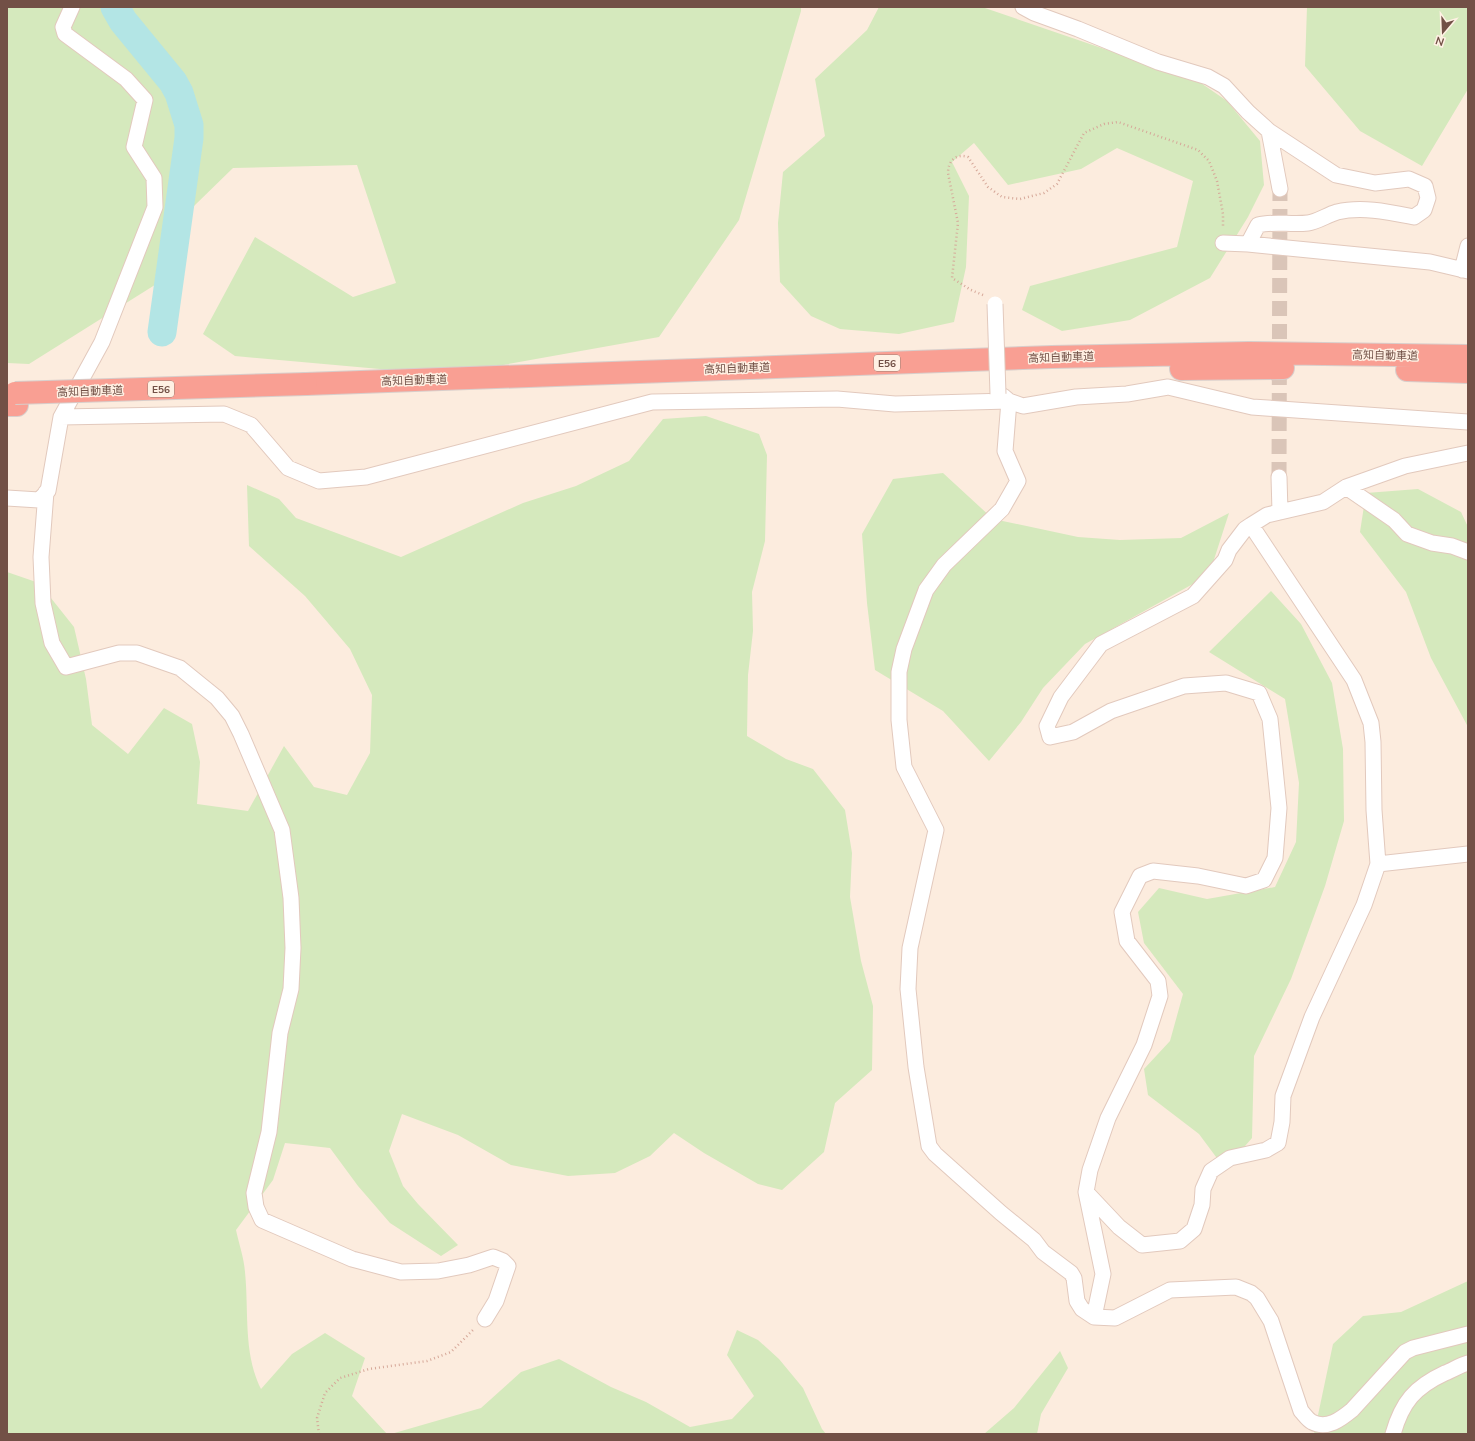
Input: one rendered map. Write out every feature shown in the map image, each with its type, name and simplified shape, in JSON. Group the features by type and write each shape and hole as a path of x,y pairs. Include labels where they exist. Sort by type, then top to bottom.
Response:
{"highway":[{"name":"高知自動車道","path":"11,399 307,390 1060,356 1249,353 1468,356"},
{"name":"高知自動車道","path":"307,390 510,391 949,373 1262,368 1468,372"}],"street":[{"path":"7,498 39,500 48,491 61,417 102,342 155,207 154,178 134,147 145,100 126,79 65,34 63,27 72,7"},
{"path":"1023,7 1034,13 1078,29 1158,62 1208,77 1224,86 1268,131 1336,175 1375,183 1409,179 1425,186 1428,198 1424,210 1414,217 1384,211 1357,210 1337,212 1309,223 1266,223 1258,225 1248,244"},
{"path":"1268,131 1280,189"},
{"path":"1223,243 1248,244 1430,262 1465,270 1468,246"},
{"path":"995,304 1004,397 1005,451 1018,481 1002,509 944,564 926,590 904,649 899,672 899,720 904,767 936,830 910,948 908,989 916,1067 929,1146 935,1154 995,1208 1034,1240 1043,1252 1071,1273 1074,1278 1077,1302 1082,1309 1094,1317 1115,1318 1170,1290 1236,1287 1251,1293 1257,1298 1272,1321 1301,1411 1312,1422 1322,1425 1331,1424 1342,1418 1352,1410 1405,1352 1413,1348 1468,1334"},
{"path":"61,417 224,414 251,425 288,468 318,481 366,477 652,402 837,399 895,404 1004,397 1023,406 1076,397 1127,394 1168,387 1252,407 1468,422"},
{"path":"1094,1317 1103,1274 1086,1192 1090,1170 1108,1118 1144,1045 1160,996 1158,981 1127,941 1122,912 1140,876 1153,871 1198,876 1246,886 1264,880 1275,858 1280,808 1270,719 1259,693 1226,683 1184,686 1111,711 1073,732 1050,737 1046,726 1061,697 1100,644 1193,596 1225,560 1229,550 1245,529 1251,525 1267,515 1323,502 1346,487 1405,466 1468,454"},
{"path":"1278,477 1280,512"},
{"path":"1346,487 1394,520 1407,534 1432,543 1452,546 1468,552"},
{"path":"46,492 42,557 43,603 52,643 66,667 120,653 137,653 180,668 217,698 232,716 282,830 292,898 293,948 290,989 280,1032 269,1132 254,1193 256,1207 262,1220 352,1259 401,1272 438,1271 469,1265 493,1257 503,1261 508,1266 496,1301 485,1319"},
{"path":"1086,1192 1119,1228 1142,1245 1180,1241 1194,1229 1202,1205 1203,1189 1211,1171 1230,1158 1266,1150 1278,1143 1282,1122 1283,1096 1312,1017 1364,905 1378,864 1374,810 1373,742 1371,723 1354,680 1251,525"},
{"path":"1378,864 1468,854"},
{"path":"1393,1434 1400,1412 1417,1390 1435,1378 1468,1363"}],"path":[{"path":"995,304 991,298 971,290 952,278 958,223 948,173 948,166 955,157 968,157 988,187 1002,197 1020,199 1044,193 1057,184 1084,133 1104,124 1118,122 1198,150 1209,161 1218,181 1223,214 1223,243"},
{"path":"319,1434 317,1418 325,1393 340,1378 369,1369 427,1361 451,1352 485,1319"}],"green space":[{"path":"7,7 801,7 801,11 739,220 659,337 447,375 235,356 203,334 255,237 353,297 396,283 357,165 233,168 194,206 158,283 29,364 7,363"},
{"path":"879,7 982,7 1198,81 1227,101 1260,141 1264,185 1248,217 1210,278 1130,320 1062,331 1022,310 1030,286 1177,247 1193,181 1117,148 1081,169 1008,185 974,143 952,162 969,196 966,267 954,322 899,334 840,329 811,316 780,282 778,223 783,172 825,136 815,79 867,30"},
{"path":"1307,7 1468,7 1468,89 1422,166 1360,131 1305,66"},
{"path":"706,416 759,434 767,455 765,541 752,592 753,631 748,675 747,736 786,759 813,769 845,810 852,853 850,897 861,961 873,1006 872,1070 835,1103 824,1152 782,1190 758,1184 704,1153 674,1133 650,1156 615,1173 568,1176 511,1165 458,1135 402,1114 389,1151 403,1186 418,1204 458,1245 441,1256 390,1223 358,1186 330,1148 285,1143 273,1180 236,1230 243,1256 249,1347 255,1375 261,1389 292,1354 325,1333 365,1358 352,1396 387,1434 7,1434 7,572 39,583 74,627 86,679 92,725 128,754 164,708 192,724 200,762 197,804 248,811 284,746 314,787 347,795 370,753 372,695 350,649 305,596 249,546 247,485 279,499 296,518 401,557 523,503 576,486 629,461 663,419"},
{"path":"943,473 993,519 1078,537 1120,540 1181,538 1229,513 1209,575 1085,644 1043,688 1021,722 989,761 943,711 875,670 867,603 862,534 893,479"},
{"path":"1418,489 1461,512 1468,527 1468,727 1431,658 1406,592 1360,532 1366,493"},
{"path":"1271,591 1301,624 1332,683 1343,749 1344,821 1325,886 1291,979 1254,1056 1252,1138 1225,1169 1199,1134 1148,1095 1144,1069 1170,1041 1183,994 1144,943 1138,912 1159,888 1207,899 1275,887 1296,842 1299,783 1285,699 1209,652"},
{"path":"1468,1281 1468,1434 1314,1434 1333,1344 1363,1316 1401,1312"},
{"path":"737,1330 758,1340 779,1359 803,1388 822,1429 826,1434 391,1434 481,1408 521,1372 559,1359 611,1387 646,1402 690,1427 732,1419 754,1396 727,1355"},
{"path":"1060,1351 1068,1368 1041,1414 1037,1434 984,1434 1014,1408"}],"waterway":[{"path":"115,7 123,21 173,82 179,93 189,125 189,138 162,332"}],"tunnel":[{"path":"1279,477 1280,189"}]}
